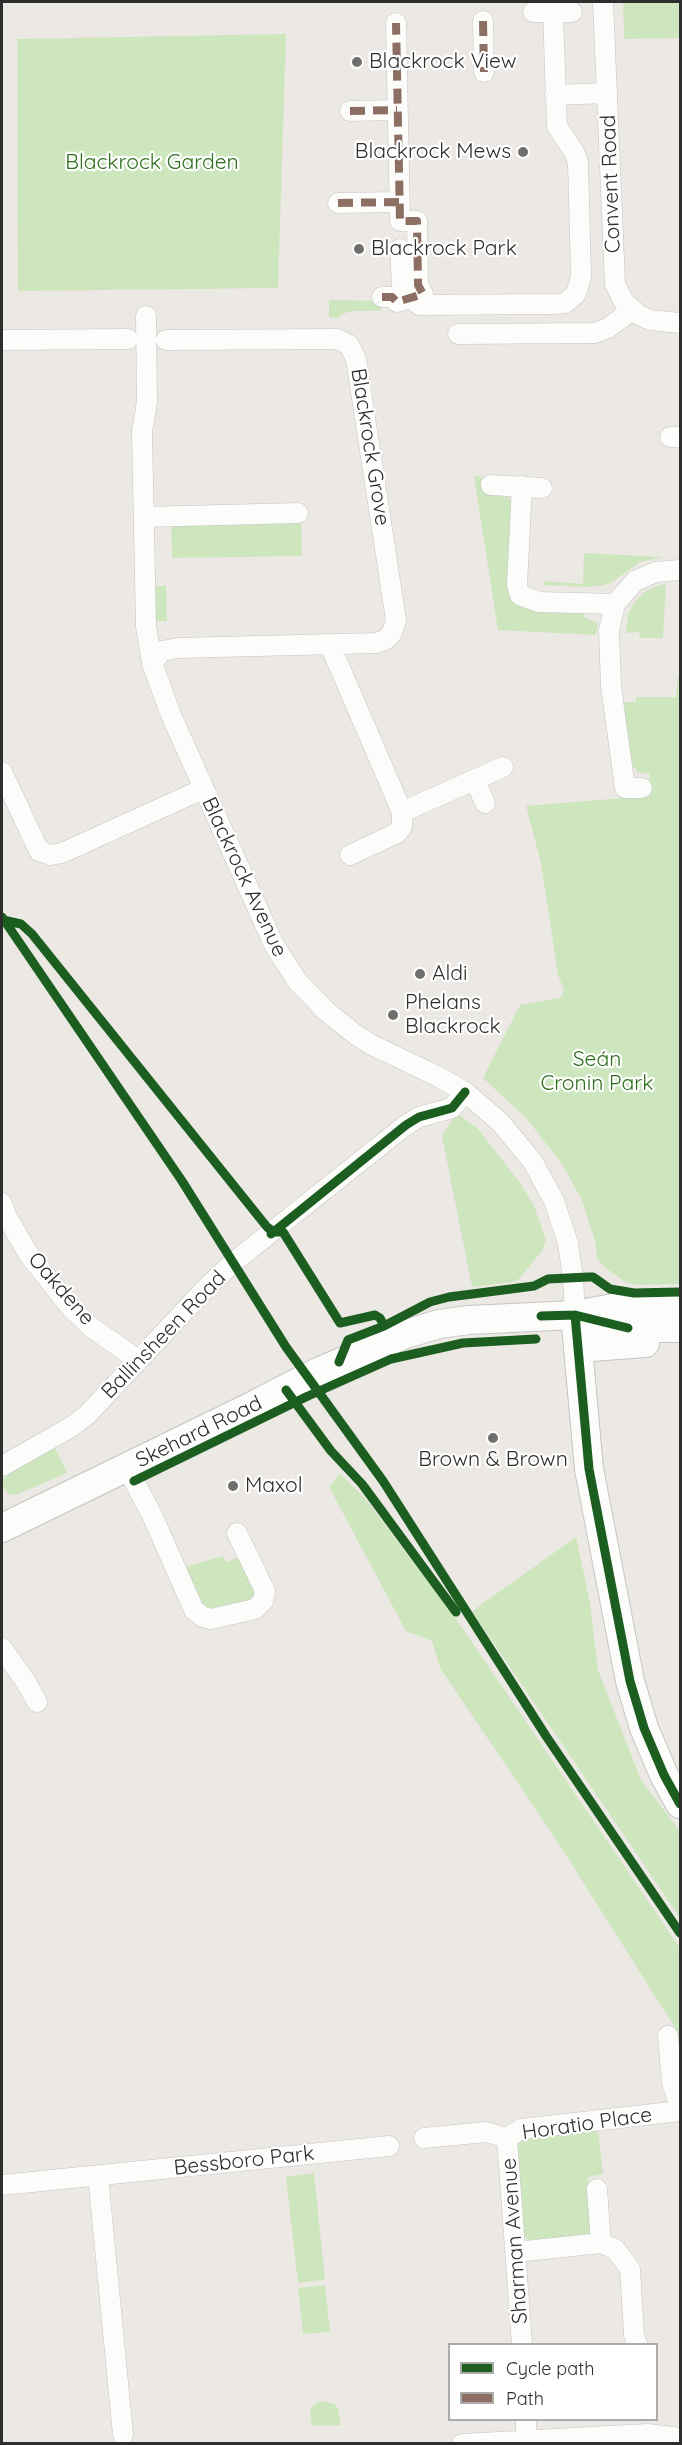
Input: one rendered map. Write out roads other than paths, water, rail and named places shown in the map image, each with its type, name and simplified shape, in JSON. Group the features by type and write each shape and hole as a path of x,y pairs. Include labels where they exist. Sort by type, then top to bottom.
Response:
{"main road":[{"name":"Skehard Road","path":"4,1521 127,1468 318,1372 406,1334 439,1324 469,1320 575,1316 620,1307 681,1307"},
{"name":"Skehard Road","path":"575,1316 620,1328 681,1328"},
{"path":"575,1316 583,1425 630,1681 644,1728 681,1804"},
{"path":"578,1348 618,1344 681,1343"}],"street":[{"name":"Convent Road","path":"603,2 615,284 624,302 632,310"},
{"path":"400,249 402,284 410,298 419,304 565,303 580,288 578,162 557,126 555,95 562,12 533,12"},
{"path":"483,21 484,72"},
{"path":"382,297 392,297 397,302 423,294 418,285 417,221 400,222 396,22"},
{"path":"555,95 607,93"},
{"path":"350,111 397,110"},
{"path":"338,203 399,202"},
{"path":"458,334 595,333 608,328 632,310 650,320 681,323"},
{"name":"Blackrock Avenue","path":"147,316 147,402 142,432 145,614 152,663 171,716 274,945 298,982 326,1011 356,1035 465,1092 513,1136 544,1182 558,1211 568,1243 575,1316"},
{"path":"2,340 128,339"},
{"name":"Blackrock Grove","path":"152,663 162,651 178,648 376,643 385,640 392,633 396,620 354,352 349,345 337,339 166,340"},
{"path":"492,485 542,488"},
{"path":"522,486 517,585 520,595 538,602 615,604"},
{"path":"144,517 298,513"},
{"path":"642,788 625,788 611,679 609,630 615,604 635,581 665,570 681,570"},
{"path":"330,645 402,812 402,827 397,833 350,855"},
{"path":"402,812 503,768"},
{"path":"2,772 39,851 51,855 62,853 203,789"},
{"path":"475,780 485,804"},
{"name":"Ballinsheen Road","path":"2,1466 79,1421 100,1403 138,1360 235,1262 406,1125 419,1117 452,1108 465,1092"},
{"name":"Oakdene","path":"2,1203 7,1217 30,1255 72,1309 91,1327 138,1360"},
{"path":"127,1468 152,1515 198,1614 211,1619 255,1609 263,1601 265,1591 236,1545"},
{"path":"2,1648 26,1682 36,1702"},
{"path":"668,2036 672,2082 681,2110"},
{"name":"Horatio Place","path":"424,2138 486,2132 507,2138 521,2129 681,2110"},
{"name":"Sharman Avenue","path":"507,2138 522,2343"},
{"name":"Bessboro Park","path":"2,2185 389,2145"},
{"path":"98,2176 123,2435"},
{"path":"597,2189 602,2243"},
{"path":"516,2252 602,2243 615,2249 630,2269 634,2335 637,2343"},
{"path":"462,2444 526,2429 646,2427 681,2438"}],"place":[{"name":"Blackrock View","path":"357,62"},
{"name":"Blackrock Mews","path":"523,152"},
{"name":"Blackrock Park","path":"359,249"},
{"name":"Aldi","path":"420,974"},
{"name":"Phelans Blackrock","path":"393,1015"},
{"name":"Brown & Brown","path":"493,1438"},
{"name":"Maxol","path":"233,1486"}],"park label":[{"name":"Blackrock Garden","path":"152,163"},
{"name":"Seán Cronin Park","path":"597,1072"}]}
